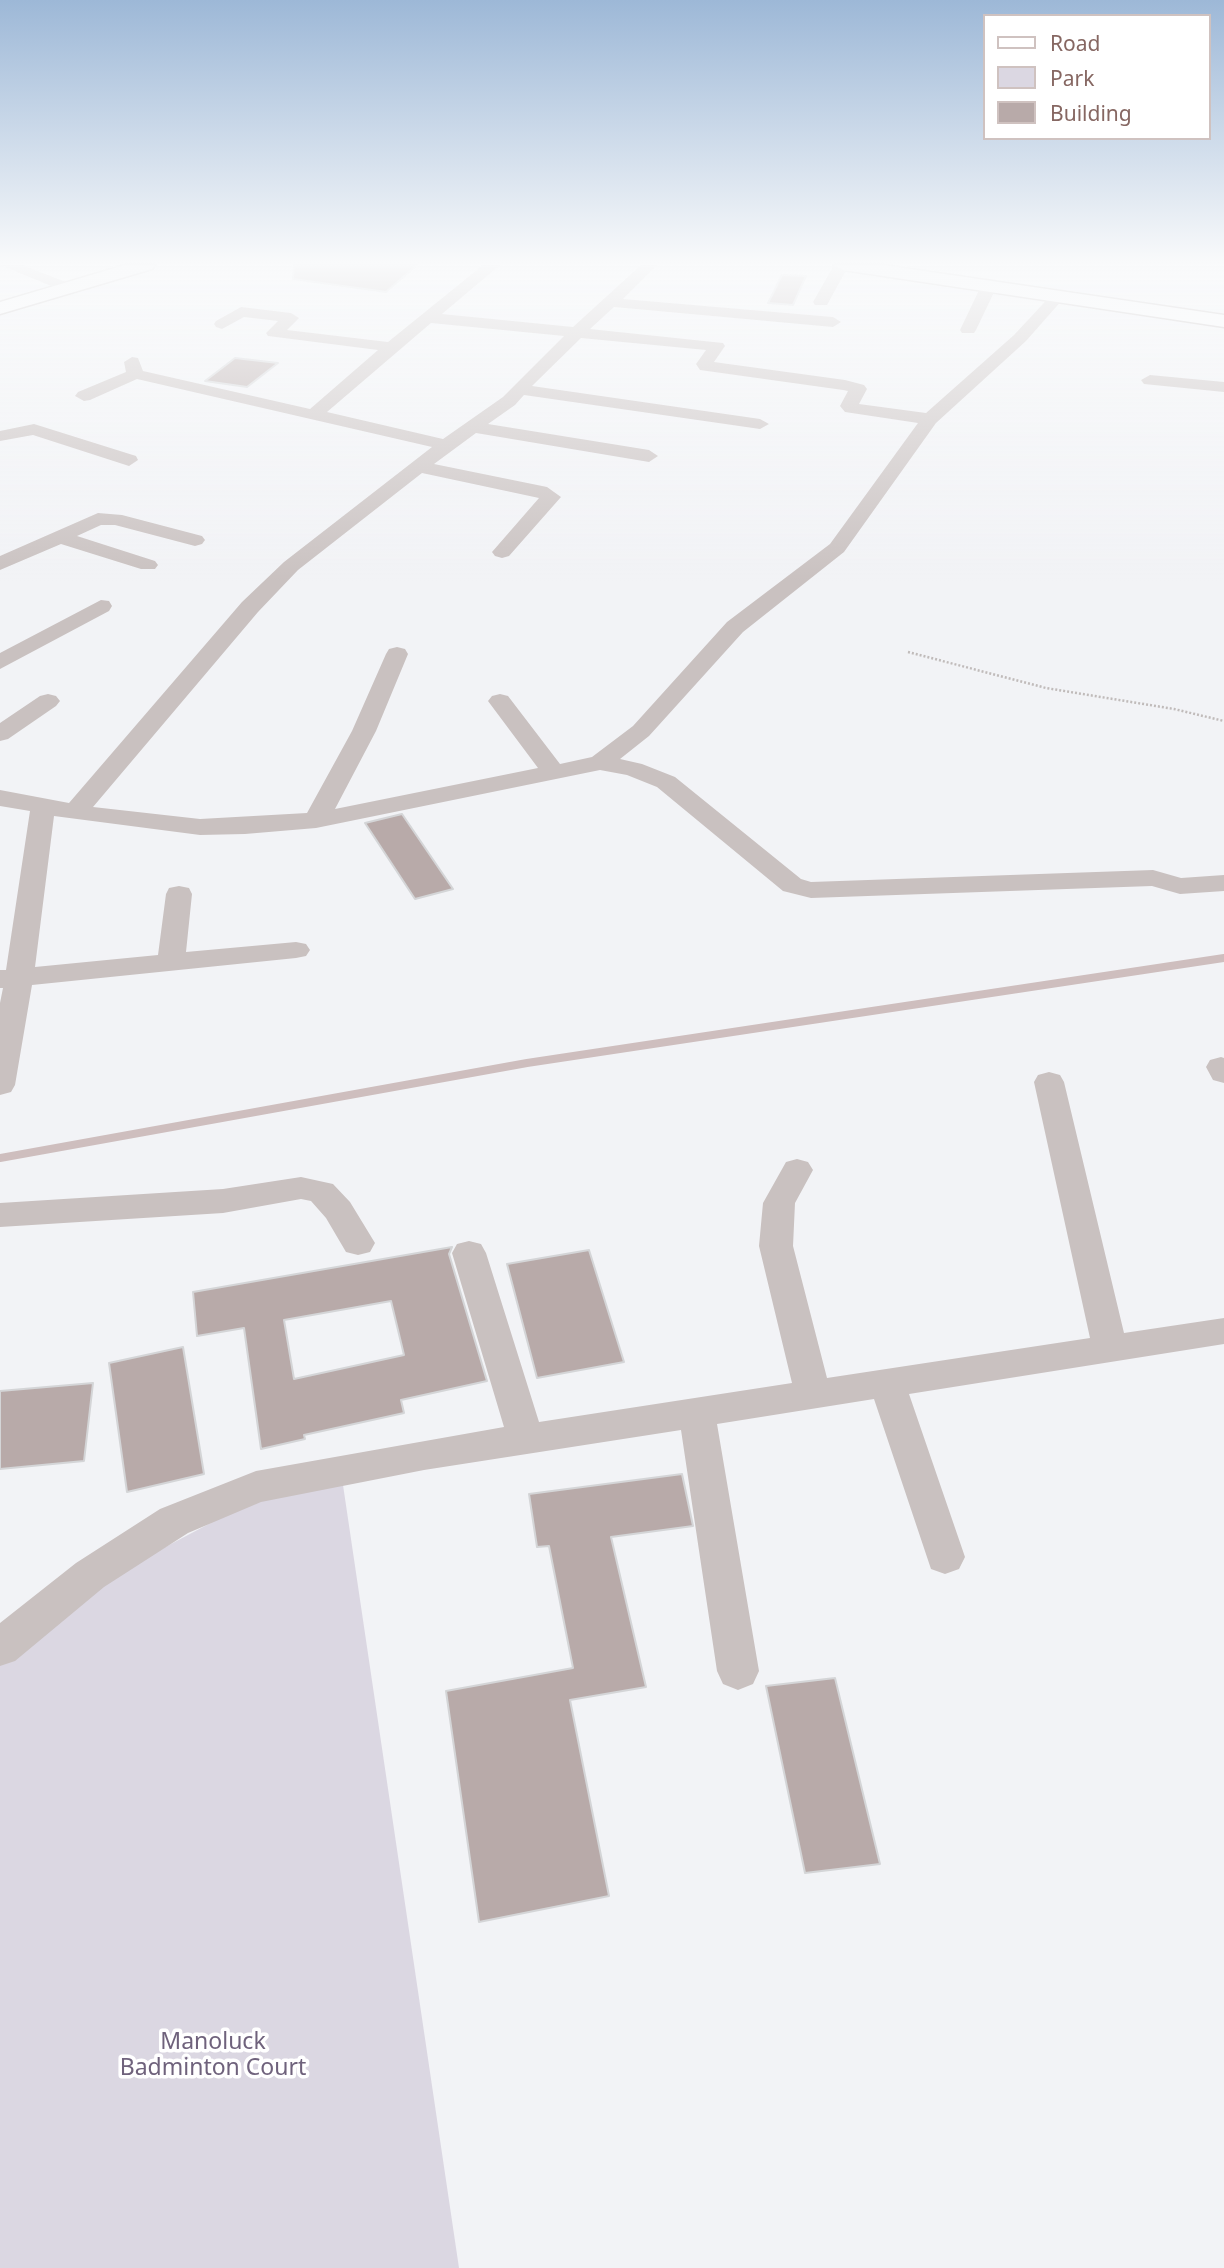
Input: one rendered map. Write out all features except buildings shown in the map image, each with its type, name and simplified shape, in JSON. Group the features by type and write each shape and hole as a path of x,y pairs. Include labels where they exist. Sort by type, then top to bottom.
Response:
{"street":[{"path":"84,396 129,371"},
{"path":"145,371 312,416 446,445"},
{"path":"312,416 364,371"},
{"path":"75,812 250,607 291,566 418,466 509,401 538,371"},
{"path":"741,371 845,385 858,389 849,406 851,408 930,419"},
{"path":"600,763 641,731 710,652 768,600 837,548 930,419 984,371"},
{"path":"1150,380 1224,387"},
{"path":"520,389 760,424"},
{"path":"474,427 649,456"},
{"path":"0,436 34,429 129,460"},
{"path":"418,466 540,491 551,497 502,551"},
{"path":"0,564 98,519 115,519 195,540"},
{"path":"60,537 148,565"},
{"path":"0,662 101,606"},
{"path":"316,820 364,731 397,654"},
{"path":"0,734 48,701"},
{"path":"500,701 554,773"},
{"path":"0,798 75,812 200,827 245,826 316,820 600,763 633,769 666,782 792,885 811,890 1153,878 1180,886 1224,883"},
{"path":"0,1085 9,978 43,807"},
{"path":"171,962 179,894"},
{"path":"9,978 296,950"},
{"path":"1049,1082 1110,1349"},
{"path":"797,1170 779,1203 776,1246 813,1394"},
{"path":"0,1215 223,1200 301,1188 321,1192 338,1210 358,1243"},
{"path":"469,1253 526,1439"},
{"path":"0,1648 90,1575 174,1521 256,1487 424,1455 1224,1331"},
{"path":"887,1382 945,1557"},
{"path":"697,1412 738,1671"}],"path":[{"path":"908,652 1046,688 1174,709 1224,721"}],"green space":[{"name":"Manoluck Badminton Court","path":"343,1485 459,2268 0,2268 0,1662 103,1580 254,1500"}],"waterway":[{"path":"0,1158 527,1063 1224,958"}]}
